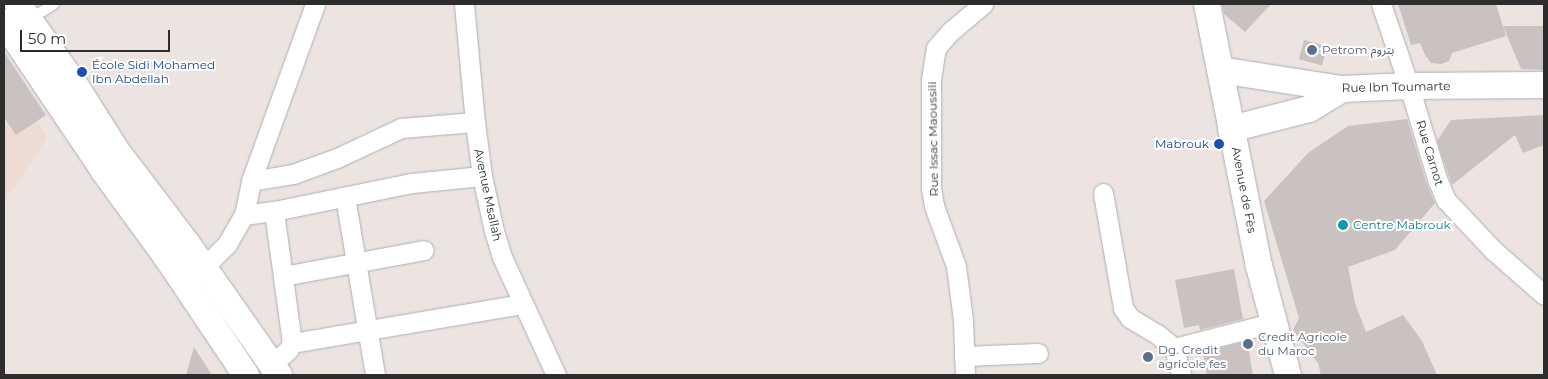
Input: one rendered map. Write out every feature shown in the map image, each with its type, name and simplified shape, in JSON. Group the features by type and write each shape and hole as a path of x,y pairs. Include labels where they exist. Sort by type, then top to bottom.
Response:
{"main road":[{"name":"Avenue de Fès","path":"1207,4 1259,266 1288,375"},
{"path":"17,15 73,82 116,150 204,267 276,370"},
{"path":"17,15 104,171 166,256 246,375"},
{"name":"Rue Ibn Toumarte","path":"1220,70 1342,89 1409,86 1544,85"},
{"path":"1231,129 1309,108 1342,89"}],"street":[{"path":"204,267 227,244 244,215 252,181 315,4"},
{"name":"Avenue Msallah","path":"464,4 482,176 497,240 523,304 556,375"},
{"name":"Rue Issac Maoussili","path":"965,375 960,291 956,266 934,206 931,188 931,79 936,48 951,31 983,4"},
{"name":"Rue Carnot","path":"1381,4 1409,86 1437,179 1446,200 1493,250 1544,295"},
{"path":"252,181 293,174 336,158 401,128 475,122"},
{"path":"244,215 274,211 412,183 482,176"},
{"path":"1102,193 1124,308 1130,318 1157,334 1174,348 1181,375"},
{"path":"344,197 375,375"},
{"path":"274,211 292,343 276,370"},
{"path":"283,276 424,250"},
{"path":"292,343 523,304"},
{"path":"1174,348 1274,322"},
{"path":"964,356 1038,353"}],"lane":[{"path":"17,15 54,4"}],"shaded area":[{"path":"4,63 47,138 4,202"}],"building":[{"path":"1222,4 1271,4 1245,32 1224,14"},
{"path":"1398,4 1496,4 1506,36 1452,53 1449,61 1441,64 1431,63 1420,43 1411,45"},
{"path":"1503,26 1544,26 1544,70 1521,69"},
{"path":"1304,40 1327,46 1322,66 1299,59"},
{"path":"4,52 46,115 16,135 4,117"},
{"path":"1544,115 1544,145 1523,153 1515,135 1452,185 1437,141 1451,120"},
{"name":"Centre Mabrouk","path":"1407,119 1426,182 1435,203 1395,250 1348,267 1355,303 1366,332 1403,315 1422,341 1437,375 1321,375 1318,363 1293,330 1299,318 1264,201 1308,153 1348,126"},
{"path":"1234,269 1243,319 1200,330 1199,325 1184,328 1175,280"},
{"path":"1247,341 1253,375 1207,375 1203,352"},
{"path":"194,347 212,375 186,375"}],"place":[{"name":"Petrom بتروم","path":"1312,50"},
{"name":"École Sidi Mohamed Ibn Abdellah","path":"82,72"},
{"name":"Mabrouk","path":"1219,144"},
{"name":"Centre Mabrouk","path":"1343,225"},
{"name":"Credit Agricole du Maroc","path":"1248,344"},
{"name":"Dg. Credit agricole fes","path":"1148,357"}]}
